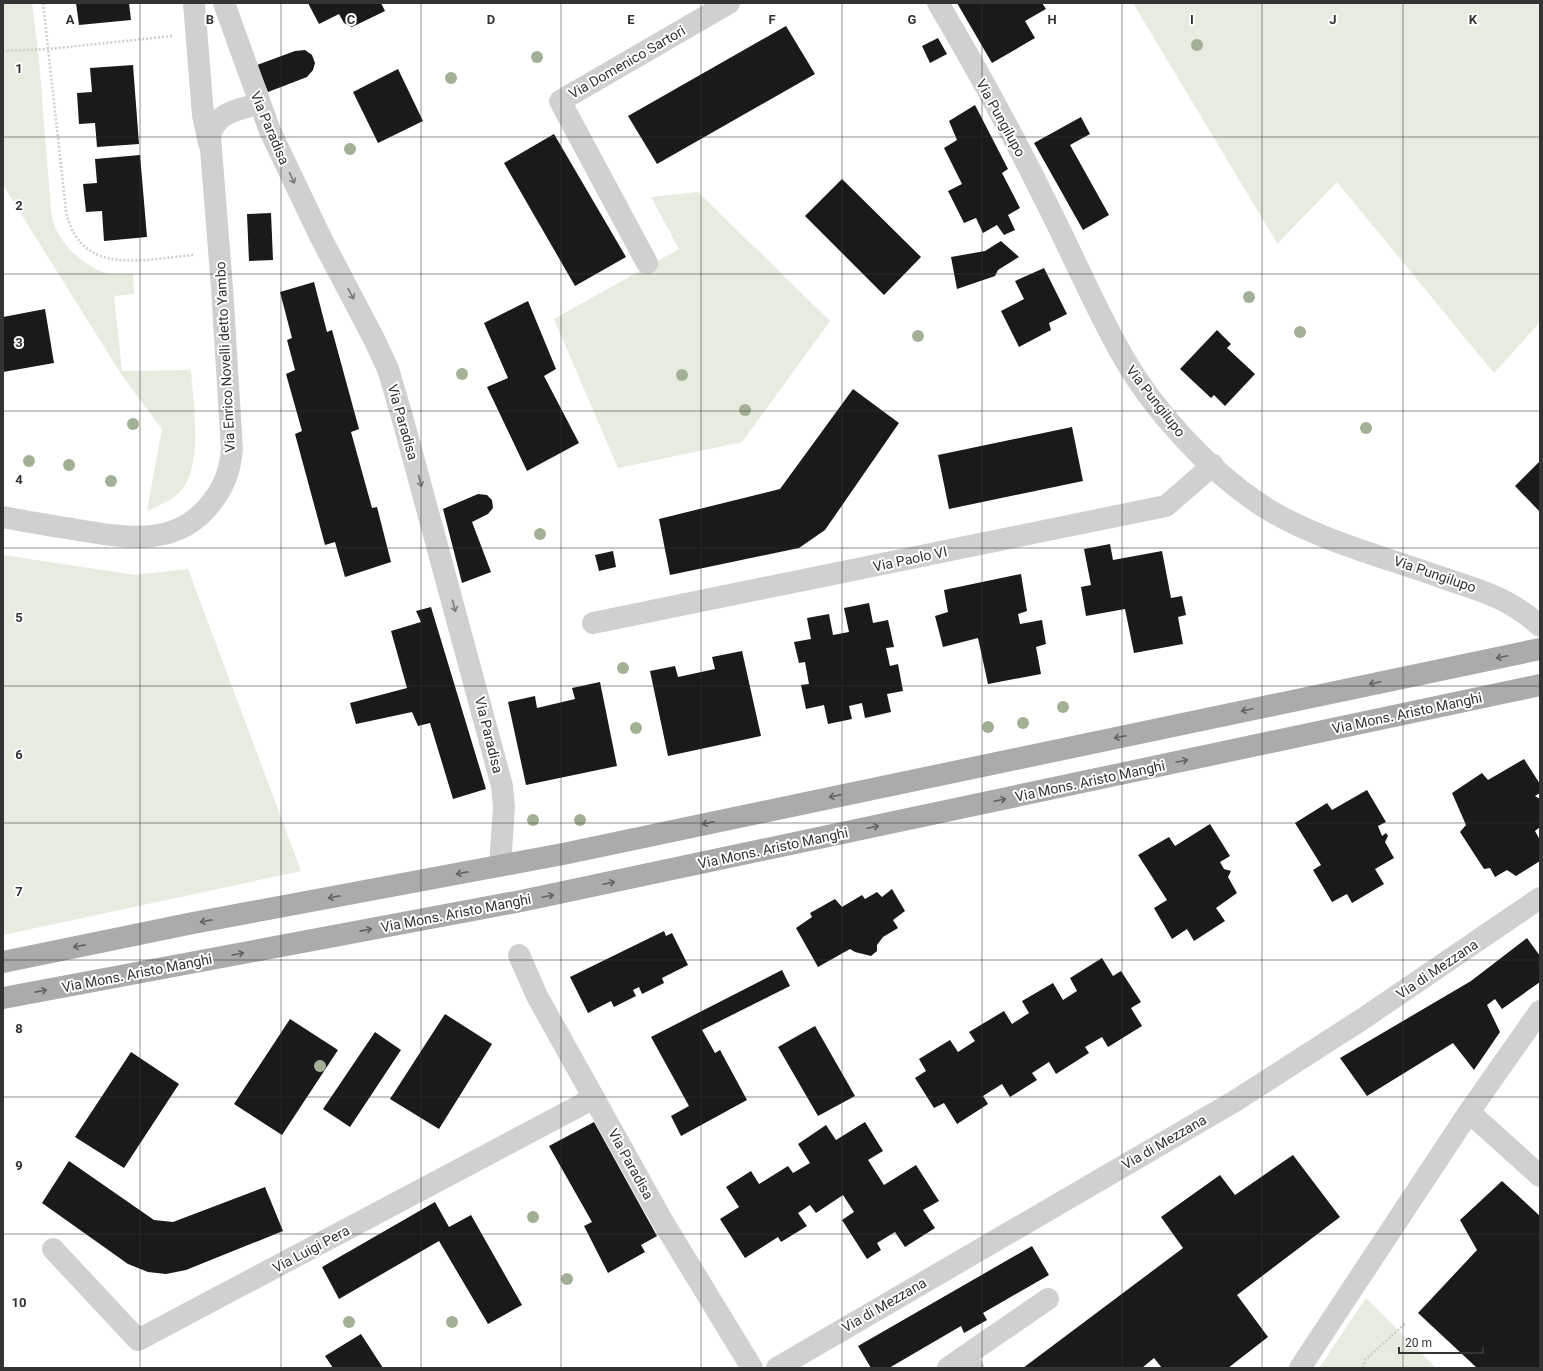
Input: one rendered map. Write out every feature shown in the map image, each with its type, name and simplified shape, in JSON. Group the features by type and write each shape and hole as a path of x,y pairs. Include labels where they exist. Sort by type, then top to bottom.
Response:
{"main road":[{"path":"3,962 201,922 500,866 1540,649"},
{"name":"Via Mons. Aristo Manghi","path":"3,998 521,901 1540,685"}],"street":[{"name":"Via Enrico Novelli detto Yambo","path":"194,3 203,115 211,152"},
{"name":"Via Paradisa","path":"224,3 259,104 321,238 374,339 390,377 404,420 502,786 504,807 500,866"},
{"name":"Via Domenico Sartori","path":"647,263 560,101 729,3"},
{"name":"Via Pungilupo","path":"938,3 1043,194 1123,357 1138,380 1181,435 1213,465 1259,503 1289,521 1353,546 1484,591 1517,606 1540,626"},
{"name":"Via Enrico Novelli detto Yambo","path":"3,517 120,537 152,537 190,524 201,515 221,490 230,467 232,449 222,288 210,136 216,121 229,113 259,104"},
{"name":"Via Paolo VI","path":"593,623 1166,506 1213,465"},
{"name":"Via di Mezzana","path":"785,1366 1235,1101 1367,1015 1540,898"},
{"name":"Via Paradisa","path":"519,955 537,996 663,1222 752,1368"},
{"path":"1300,1368 1469,1112 1540,1011"},
{"name":"Via Luigi Pera","path":"53,1249 138,1340 594,1098"},
{"path":"1469,1112 1540,1176"},
{"path":"962,1364 1048,1298"}],"path":[{"path":"43,3 50,50 66,211 68,221 77,239 95,254 114,261 198,254"},
{"path":"3,50 5,52 50,50 174,36"},
{"path":"1363,1368 1365,1360 1406,1323"}],"shaded area":[{"path":"3,3 32,3 39,60 51,211 55,227 70,250 85,263 102,272 111,274 133,274 134,294 114,296 122,371 191,370 195,414 195,447 193,463 189,476 183,488 175,496 147,511 162,429 123,377 3,185"},
{"path":"1133,3 1540,3 1540,322 1494,373 1337,182 1275,246 1277,243"},
{"path":"698,192 830,321 742,442 618,468 554,319 679,249 651,197"},
{"path":"3,555 135,575 188,569 301,871 3,935"},
{"path":"1366,1298 1436,1368 1319,1368"}],"building":[{"path":"76,3 129,3 131,20 79,25"},
{"path":"308,3 381,3 385,11 352,27 344,23 339,14 319,24"},
{"path":"957,3 1042,3 1046,9 1025,21 1035,38 992,63"},
{"path":"786,26 815,74 657,164 628,116"},
{"path":"938,38 947,54 930,63 922,46"},
{"path":"305,50 312,55 315,63 313,70 307,77 268,92 257,65 295,51"},
{"path":"133,65 139,144 97,147 95,123 79,124 77,93 92,92 90,68"},
{"path":"398,69 423,121 378,143 353,92"},
{"path":"975,105 1008,169 1002,173 1020,208 1008,215 1015,230 1004,235 997,225 983,233 976,218 964,223 948,191 962,184 944,148 957,140 949,121"},
{"path":"1081,117 1090,134 1070,145 1109,215 1083,230 1034,143"},
{"path":"554,134 626,257 575,286 504,163"},
{"path":"140,155 147,237 104,241 102,211 86,212 83,184 97,183 95,159"},
{"path":"842,179 921,257 884,295 805,216"},
{"path":"271,213 273,260 249,261 247,214"},
{"path":"1001,241 1019,257 998,270 995,276 957,289 951,257 985,251"},
{"path":"1044,268 1067,314 1049,323 1051,330 1019,347 1001,311 1024,299 1015,281"},
{"path":"314,282 327,332 332,330 359,429 351,432 372,508 377,507 391,562 345,577 335,542 325,545 295,434 302,431 286,374 295,370 287,340 292,338 280,292"},
{"path":"528,301 556,369 544,376 579,443 527,471 487,387 508,378 484,323"},
{"path":"45,309 54,363 3,372 3,317"},
{"path":"1217,330 1231,344 1227,348 1255,374 1225,406 1214,395 1211,398 1180,369"},
{"path":"853,389 899,423 825,530 799,548 670,575 659,519 780,489"},
{"path":"1072,427 1083,481 949,509 938,455"},
{"path":"1540,461 1540,512 1515,486"},
{"path":"478,494 487,495 492,500 493,508 488,514 472,522 491,572 462,583 443,509"},
{"path":"1110,544 1113,560 1162,551 1171,598 1182,596 1186,615 1178,617 1183,644 1134,653 1125,609 1086,616 1081,587 1091,585 1084,549"},
{"path":"613,551 616,567 599,571 595,555"},
{"path":"1021,574 1027,611 1018,614 1020,624 1042,620 1046,644 1036,647 1041,674 988,684 978,638 943,647 935,616 948,612 944,590"},
{"path":"869,603 873,623 888,620 894,647 886,648 890,666 898,664 903,691 887,694 891,712 865,718 862,703 849,706 852,719 828,724 824,705 806,709 801,685 809,684 805,662 799,663 794,642 811,639 807,618 829,614 833,635 849,632 844,608"},
{"path":"431,607 486,789 453,799 430,723 418,726 412,712 356,724 350,703 407,688 391,631 421,622 416,611"},
{"path":"742,651 761,736 668,756 650,671 675,666 678,677 715,669 712,657"},
{"path":"600,682 617,766 526,785 508,702 535,696 537,708 575,699 572,688"},
{"path":"1524,759 1540,784 1540,793 1535,796 1540,799 1540,827 1535,831 1540,840 1540,861 1516,876 1507,870 1495,877 1490,868 1484,869 1460,832 1466,825 1452,793 1482,773 1488,780"},
{"path":"1367,790 1386,822 1378,826 1382,836 1386,833 1388,836 1385,842 1394,858 1375,869 1384,884 1352,903 1347,894 1332,902 1313,870 1321,865 1295,823 1327,803 1332,810"},
{"path":"1210,824 1230,856 1220,862 1224,869 1231,871 1228,877 1237,893 1216,908 1225,921 1194,941 1187,929 1172,939 1154,908 1167,900 1138,855 1169,837 1175,846"},
{"path":"892,889 905,911 893,920 898,928 883,937 877,945 877,951 871,956 855,952 850,949 818,967 796,928 812,917 810,913 835,899 842,907 862,895 865,899 877,892 882,897"},
{"path":"664,931 666,936 672,933 688,965 662,978 664,983 642,994 639,987 633,990 636,996 614,1007 611,1001 588,1013 570,977"},
{"path":"1527,938 1540,956 1540,982 1502,1009 1495,999 1487,1005 1500,1032 1474,1070 1453,1043 1367,1096 1340,1058 1471,981"},
{"path":"1102,958 1113,976 1121,971 1141,1002 1131,1008 1142,1026 1108,1047 1102,1037 1085,1047 1089,1053 1056,1074 1049,1062 1032,1073 1037,1080 1010,1097 1002,1084 983,1096 988,1104 957,1124 944,1103 934,1108 915,1078 926,1071 919,1059 950,1040 958,1052 975,1041 969,1032 1004,1011 1012,1024 1029,1013 1022,1001 1053,983 1063,1000 1077,991 1070,978"},
{"path":"782,970 790,986 702,1030 715,1053 720,1050 747,1100 681,1136 671,1116 689,1106 651,1037"},
{"path":"445,1014 492,1044 439,1129 390,1099"},
{"path":"290,1019 338,1050 282,1135 234,1104"},
{"path":"815,1026 855,1096 818,1116 778,1047"},
{"path":"375,1032 401,1050 350,1127 323,1109"},
{"path":"131,1052 179,1084 124,1168 75,1137"},
{"path":"594,1122 657,1236 641,1245 645,1252 608,1273 584,1226 592,1222 549,1146"},
{"path":"865,1122 883,1151 868,1160 884,1185 916,1165 939,1201 923,1210 935,1228 905,1247 895,1232 877,1243 881,1250 867,1259 842,1220 854,1212 843,1195 816,1213 810,1205 798,1213 807,1226 781,1242 778,1237 745,1258 720,1219 739,1207 726,1187 751,1171 759,1184 788,1166 793,1173 810,1163 798,1144 826,1125 836,1140"},
{"path":"1293,1155 1340,1217 1237,1295 1268,1337 1228,1368 1162,1368 1154,1358 1142,1368 1023,1368 1183,1248 1161,1217 1220,1175 1235,1195"},
{"path":"69,1161 154,1220 173,1222 265,1187 283,1231 186,1270 166,1274 148,1272 128,1264 42,1203"},
{"path":"1502,1181 1540,1216 1540,1368 1477,1368 1418,1313 1477,1250 1460,1220"},
{"path":"435,1202 449,1227 471,1215 522,1305 488,1324 439,1241 339,1299 322,1267"},
{"path":"1032,1246 1049,1275 983,1313 987,1320 964,1333 961,1326 889,1368 871,1368 858,1346"},
{"path":"361,1334 383,1368 333,1368 325,1356"}]}
